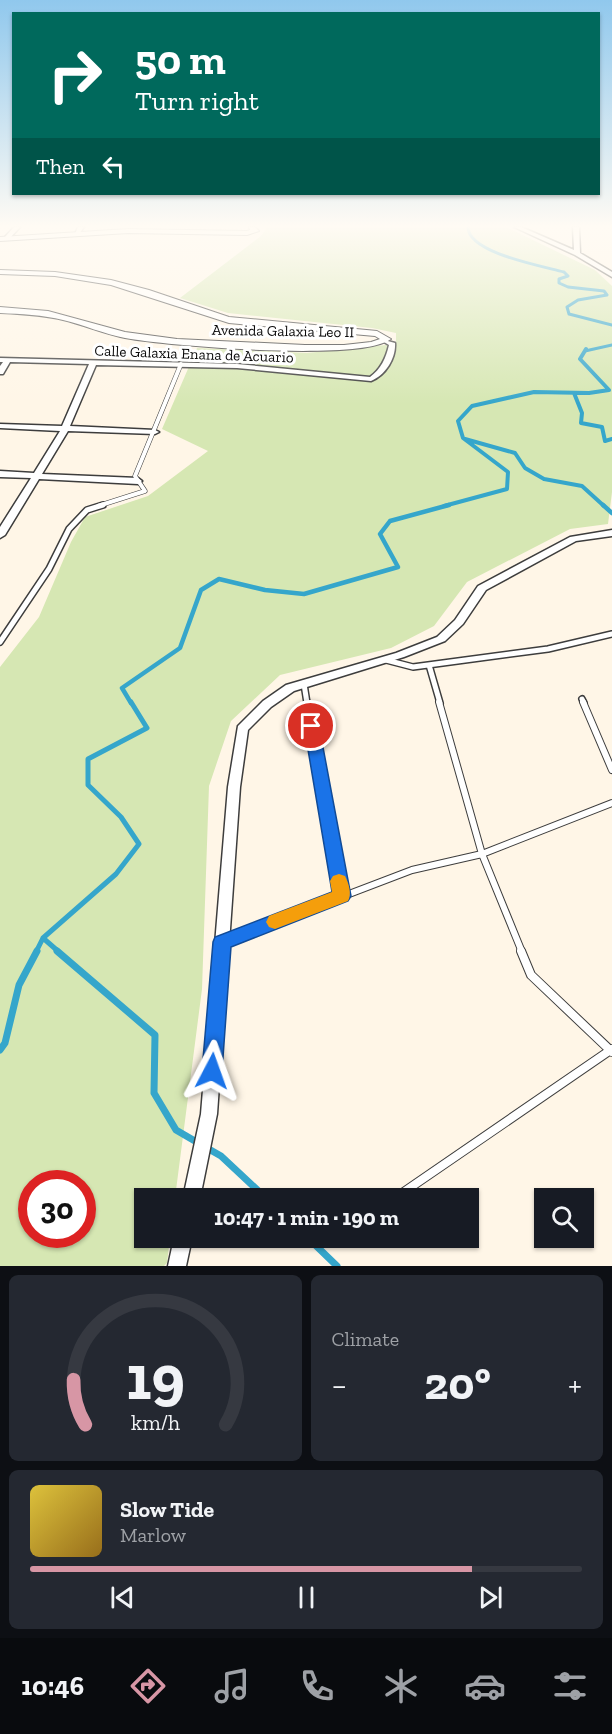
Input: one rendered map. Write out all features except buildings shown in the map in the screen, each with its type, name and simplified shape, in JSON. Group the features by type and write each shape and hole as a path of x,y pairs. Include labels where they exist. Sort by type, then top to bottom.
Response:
{"street":[{"name":"Avenida Galaxia Leo II","path":"0,310 51,315 138,337 314,348 374,345 386,341 386,337 377,334 215,317 146,292 122,286"},
{"name":"Calle Galaxia Enana de Acuario","path":"4,360 237,366 371,379 382,370 391,354 393,344 386,341"},
{"path":"0,372 4,360"},
{"path":"0,534 65,429 93,363"},
{"path":"0,426 155,432"},
{"path":"0,474 138,481"},
{"path":"193,1188 209,1114 234,787 242,729 267,704 290,688 441,639 459,622 482,588 573,539 612,533"},
{"path":"177,1266 181,1248"}],"lane":[{"path":"0,642 49,568 69,529 87,510 146,491 135,476 181,364"},
{"path":"384,659 413,667 548,649 612,634"},
{"path":"410,1188 612,1050 531,975 482,854 429,665"},
{"path":"304,684 342,896"},
{"path":"582,699 612,770"},
{"path":"222,942 412,870 482,854 612,803"}],"green space":[{"path":"196,286 612,286 612,492 608,524 570,529 467,582 434,626 391,648 280,675 231,721 209,786 202,989 176,1188 134,1188 134,1248 169,1248 167,1263 164,1266 0,1266 0,667 39,617 71,542 85,517 148,496 208,451 162,429 197,348 307,353 396,344 396,333 372,328 228,313 180,298"}],"waterway":[{"path":"566,286 604,291 607,295 578,300 567,307 569,314 612,325"},
{"path":"585,351 612,345"},
{"path":"444,506 507,489 508,472 463,438 458,421 472,406 534,392 589,393 609,390 580,359 586,349"},
{"path":"574,393 582,413 581,423 602,427 605,441 612,439"},
{"path":"465,439 515,453 525,468 544,479 582,486 604,506"},
{"path":"131,703 122,688 180,648 201,590 219,579 265,590 304,594 398,567 380,534 390,521 449,505"},
{"path":"603,505 612,513"},
{"path":"43,938 116,874 139,844 121,817 88,785 88,759 147,728 131,702"},
{"path":"36,952 43,938"},
{"path":"43,938 59,952"},
{"path":"0,1050 5,1043 19,985 37,951"},
{"path":"57,951 155,1035 154,1093 176,1130 200,1144"},
{"path":"207,1148 221,1156 255,1188"},
{"path":"318,1248 337,1266"}],"slow traffic":[{"path":"275,922 342,896 339,881"}],"route":[{"path":"212,1071 222,942 342,896 311,726"}]}
